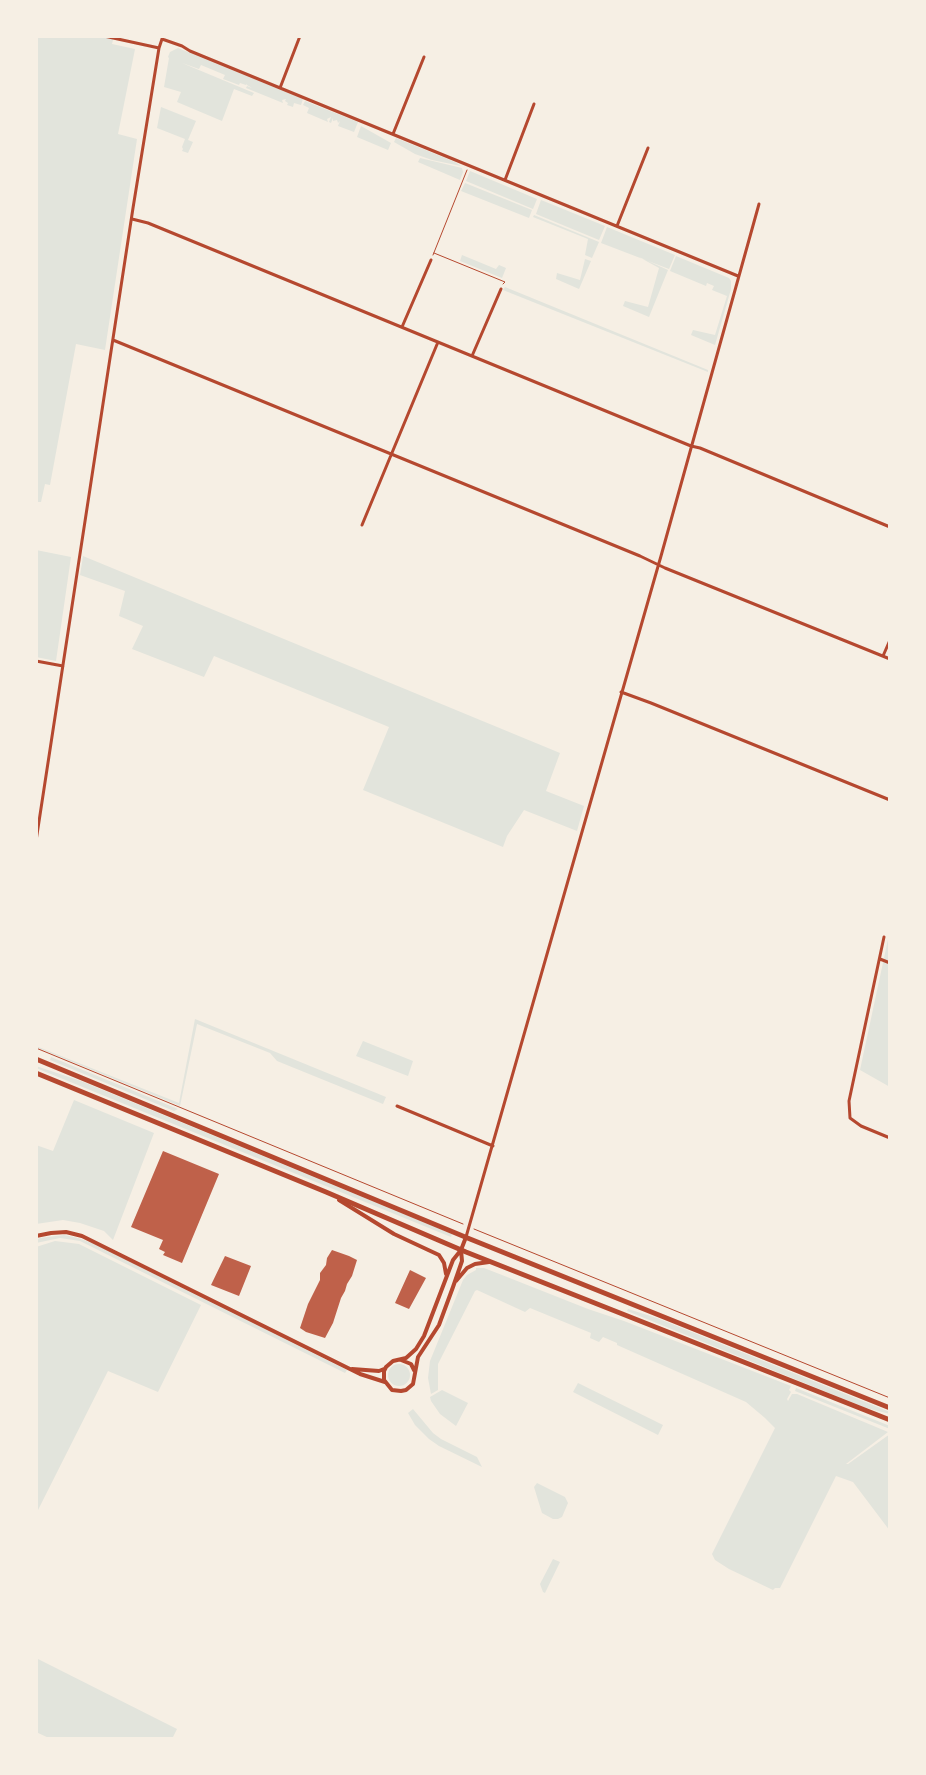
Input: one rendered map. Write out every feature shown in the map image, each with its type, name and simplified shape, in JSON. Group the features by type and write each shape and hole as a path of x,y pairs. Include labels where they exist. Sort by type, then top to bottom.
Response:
{"main road":[{"path":"36,1059 466,1237 890,1408"},
{"path":"36,1073 326,1192 461,1250 890,1420"}],"street":[{"path":"104,36 159,48"},
{"path":"280,88 300,36"},
{"path":"36,841 159,48 163,38 738,276"},
{"path":"393,134 424,57"},
{"path":"505,180 534,104"},
{"path":"617,226 648,148"},
{"path":"385,1382 385,1369 389,1363 406,1358 420,1343 456,1255 461,1250 466,1237 759,204"},
{"path":"132,219 148,223 890,527"},
{"path":"402,328 430,260"},
{"path":"472,356 502,289"},
{"path":"113,340 890,659"},
{"path":"362,525 438,342"},
{"path":"883,656 890,640"},
{"path":"36,661 63,666"},
{"path":"621,692 890,800"},
{"path":"884,936 849,1100 850,1118 861,1126 890,1138"},
{"path":"880,959 890,963"},
{"path":"397,1106 493,1146"},
{"path":"326,1192 394,1234 439,1255 444,1263 447,1276"},
{"path":"36,1236 66,1232 82,1236 360,1374 385,1382 392,1390 401,1392 413,1384 418,1357 439,1325 462,1261 461,1250"},
{"path":"453,1287 457,1279 467,1268 476,1264 492,1262"},
{"path":"398,1360 407,1361 415,1372"},
{"path":"352,1369 379,1371 385,1369"}],"path":[{"path":"430,260 469,165"},
{"path":"434,253 504,282"},
{"path":"36,1048 463,1224"},
{"path":"476,1230 890,1398"}],"shaded area":[{"path":"36,36 114,36 112,44 135,49 118,134 137,139 105,350 76,344 50,485 45,484 41,502 36,502"},
{"path":"178,48 303,99 301,105 294,103 293,107 287,105 286,99 282,100 283,103 246,88 247,86 252,88 247,84 240,83 239,85 223,79 225,75 201,65 199,69 182,63 254,93 252,96 234,89 222,121 177,102 181,92 164,87 168,57 170,52"},
{"path":"305,101 358,122 354,132 338,126 340,121 338,123 337,120 333,121 333,118 331,123 329,122 331,117 327,119 328,122 307,113 309,108 303,105"},
{"path":"161,107 196,121 188,140 193,142 188,153 182,151 185,139 157,128"},
{"path":"361,126 391,143 388,150 357,137"},
{"path":"396,138 461,166 432,160 415,154 394,142"},
{"path":"420,158 462,168 463,172 460,180 418,162"},
{"path":"470,171 537,199 533,209 466,181"},
{"path":"465,183 532,210 529,218 461,191"},
{"path":"541,200 605,226 599,240 536,214"},
{"path":"534,215 599,242 592,258 585,255 588,239 533,217"},
{"path":"607,227 675,255 669,269 601,243"},
{"path":"462,255 496,269 499,265 506,268 502,278 460,261"},
{"path":"676,256 729,278 731,281 731,289 715,345 691,335 693,330 715,335 727,296 712,290 714,286 707,283 706,286 670,271"},
{"path":"639,257 668,270 649,317 623,306 625,301 648,307 659,268"},
{"path":"585,259 591,261 579,289 556,279 557,273 580,280"},
{"path":"505,287 708,370 708,372 503,290"},
{"path":"36,550 71,557 56,661 36,657"},
{"path":"83,556 560,753 546,791 584,806 577,831 524,810 507,836 503,847 363,790 389,727 214,656 204,677 132,649 143,626 119,616 125,591 80,575"},
{"path":"890,930 890,1087 860,1070"},
{"path":"195,1019 386,1097 383,1104 277,1061 270,1053 197,1024 180,1106 36,1047 179,1103"},
{"path":"363,1041 413,1061 408,1076 356,1056"},
{"path":"51,1057 178,1109 174,1111 50,1060"},
{"path":"36,1066 81,1081 452,1234 451,1237 36,1068"},
{"path":"74,1100 154,1133 113,1240 104,1231 80,1223 63,1220 36,1224 36,1145 53,1151"},
{"path":"64,1235 92,1243 347,1370 345,1373 80,1241 60,1238 36,1243 36,1240 40,1238"},
{"path":"55,1241 79,1244 201,1305 158,1392 108,1371 36,1514 36,1247"},
{"path":"476,1268 484,1268 791,1386 788,1401 792,1394 797,1394 888,1432 846,1464 890,1434 890,1531 853,1482 836,1476 780,1588 773,1590 729,1569 715,1560 712,1554 775,1428 746,1402 603,1337 599,1342 590,1338 591,1333 530,1308 525,1312 477,1290 438,1364 438,1390 431,1394 428,1378 430,1361 463,1280"},
{"path":"628,1309 657,1318 890,1412 890,1414 866,1408 627,1311"},
{"path":"395,1364 403,1364 410,1371 410,1379 403,1386 395,1386 388,1379 388,1371"},
{"path":"578,1383 663,1425 658,1435 573,1392"},
{"path":"796,1388 890,1426 890,1429 795,1391"},
{"path":"442,1390 468,1403 456,1426 440,1414 431,1401 430,1397"},
{"path":"413,1409 433,1433 477,1457 482,1467 439,1446 429,1439 415,1425 408,1413"},
{"path":"537,1483 565,1497 568,1503 562,1517 553,1519 542,1513 534,1487"},
{"path":"553,1559 560,1562 545,1593 540,1584"},
{"path":"36,1658 177,1729 172,1739 51,1739 36,1732"}],"building":[{"path":"163,1151 219,1174 182,1263 163,1255 165,1252 159,1249 163,1240 131,1227"},
{"path":"332,1250 357,1260 333,1323 325,1338 300,1328 308,1304 320,1280 320,1273 326,1265 327,1258"},
{"path":"225,1256 251,1266 239,1296 211,1285"},
{"path":"410,1270 426,1278 409,1309 395,1303"}]}
